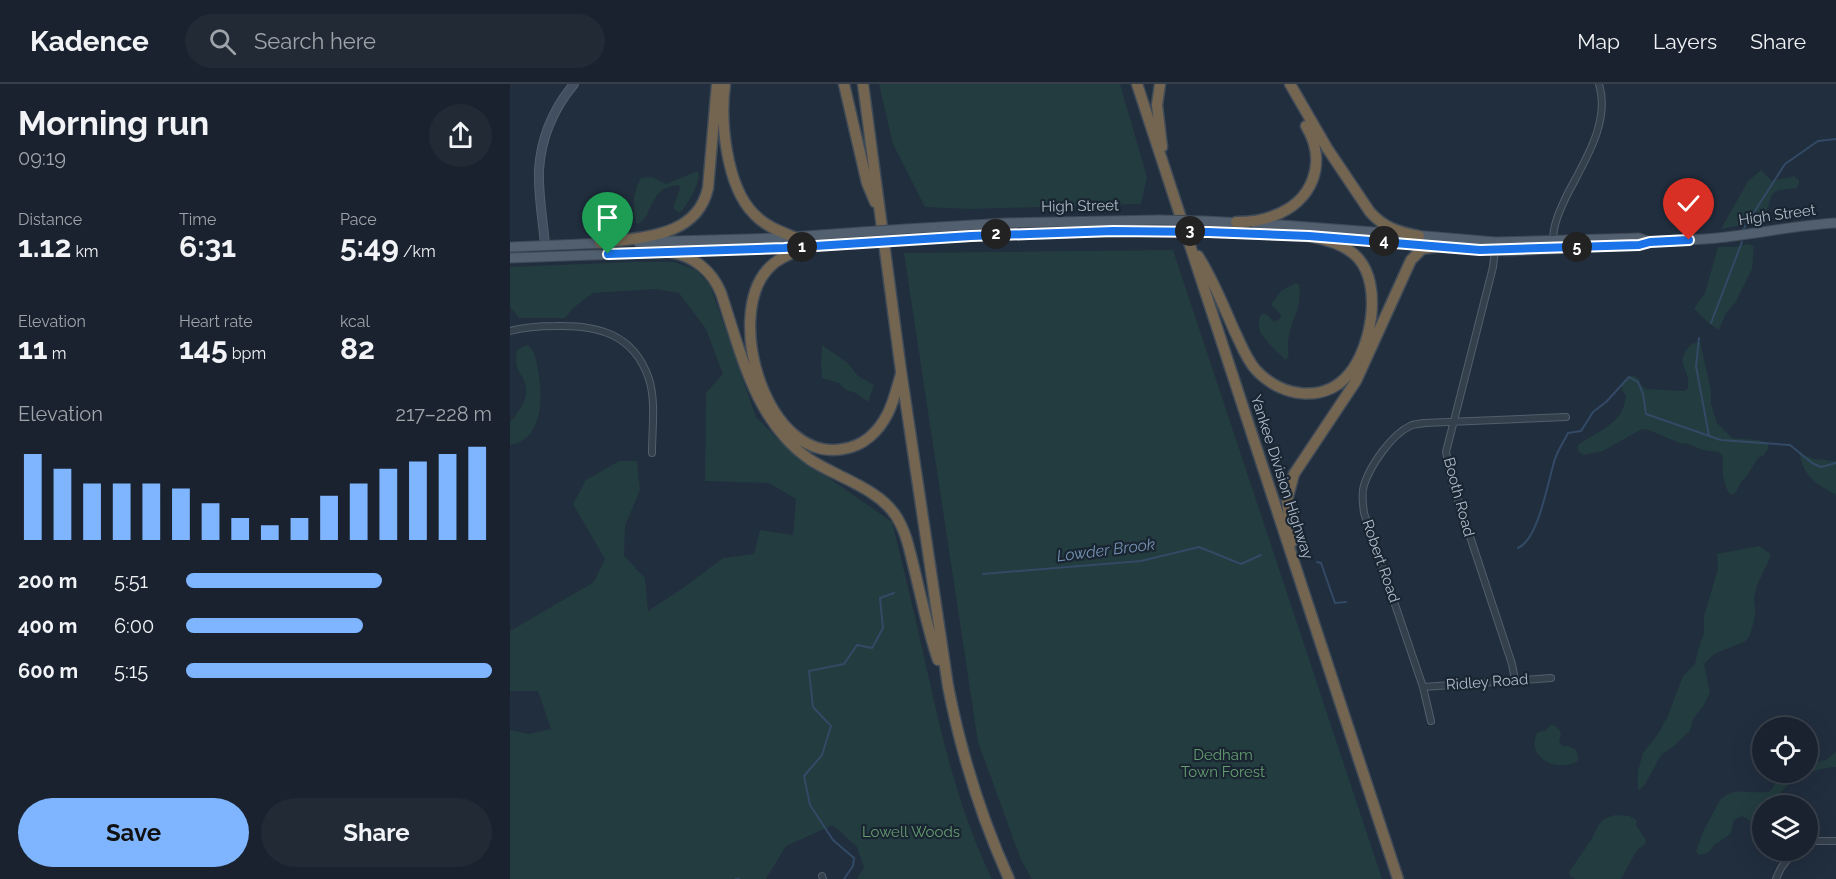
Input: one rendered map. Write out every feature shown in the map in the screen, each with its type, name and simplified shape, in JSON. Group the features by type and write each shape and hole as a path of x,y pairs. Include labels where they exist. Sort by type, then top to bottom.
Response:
{"highway":[{"path":"600,243 670,231 686,223 697,212 708,188 717,84"},
{"path":"725,84 726,139 739,191 747,206 759,219 772,228 794,237"},
{"path":"844,84 867,183 881,216"},
{"path":"863,84 948,686 972,785 988,831 1009,879"},
{"name":"Yankee Division Highway","path":"1137,84 1398,879"},
{"path":"1160,84 1157,105 1164,165"},
{"path":"1236,222 1267,218 1285,211 1302,197 1312,180 1317,162 1313,139 1281,84"},
{"path":"1290,84 1327,148 1370,212 1389,228 1419,236"},
{"path":"1189,242 1209,274 1246,355 1256,370 1272,384 1282,389 1298,394 1308,394 1323,392 1336,385 1354,367 1366,339 1373,298 1371,282 1357,257 1338,244 1309,236"},
{"path":"815,246 792,252 771,266 759,282 754,297 751,327 753,356 764,390 781,420 793,434 813,447 834,450 852,447 869,438 884,421 902,371"},
{"path":"1293,560 1287,500 1294,474 1356,381 1411,260 1422,249 1434,247"},
{"path":"670,252 694,261 707,270 714,279 754,389 765,411 781,433 809,458 879,498 896,516 906,537 932,642 948,686"}],"main road":[{"name":"High Street","path":"510,247 794,237 1006,223 1159,220 1236,222 1419,236 1495,246"},
{"name":"High Street","path":"510,258 815,246 1018,233 1208,232 1309,236 1434,247 1553,244 1639,238 1650,242 1716,238 1784,227 1836,223"}],"street":[{"path":"544,245 539,179 540,159 556,108 574,84"},
{"path":"1553,244 1556,219 1599,126 1603,100 1599,84"},
{"name":"Booth Road","path":"1495,246 1493,267 1446,452 1450,475 1512,664 1515,680"},
{"path":"510,331 543,326 592,327 616,337 630,348 640,361 649,380 652,397 652,453"},
{"name":"Robert Road","path":"1431,721 1423,687 1364,513 1362,498 1364,485 1371,469 1385,448 1411,426 1424,423 1566,417"},
{"name":"Ridley Road","path":"1423,687 1551,678"},
{"path":"1818,841 1836,841"},
{"path":"1776,879 1786,861"}],"green space":[{"path":"879,84 1120,84 1147,177 1141,204 970,209 925,207 893,144"},
{"path":"1761,170 1772,181 1794,176 1799,180 1799,184 1797,188 1779,190 1772,194 1763,221 1721,229 1748,181"},
{"path":"698,171 697,185 682,211 678,212 673,208 679,185 669,187 656,196 646,216 637,225 634,201 641,178 652,177 666,184"},
{"path":"1747,244 1754,246 1752,269 1735,303 1726,313 1719,330 1694,309 1705,293 1718,247"},
{"name":"Dedham Town Forest","path":"1173,250 1382,879 1032,879 1021,860 978,742 904,253"},
{"name":"Lowell Woods","path":"674,262 696,270 710,285 756,417 789,450 892,522 936,710 959,796 992,879 857,879 864,867 857,847 833,825 786,846 766,879 510,879 510,730 529,734 551,729 538,691 510,691 510,631 594,582 605,559 573,504 586,480 619,461 637,461 640,490 625,526 624,556 645,578 648,611 723,558 754,554 760,530 793,535 796,499 769,483 705,481 706,393 723,374 706,329 679,293 656,289 593,293 573,308 565,318 519,318 510,306 510,267"},
{"path":"1296,283 1299,284 1299,301 1289,334 1289,354 1286,360 1261,334 1259,322 1260,316 1264,314 1274,322 1281,318 1271,304 1281,291"},
{"path":"1700,342 1711,390 1711,404 1717,423 1732,438 1768,443 1768,449 1758,458 1736,492 1731,495 1724,482 1723,456 1719,452 1703,450 1686,443 1682,444 1646,429 1640,430 1603,451 1583,455 1579,452 1577,446 1608,426 1620,414 1626,396 1622,390 1623,382 1631,375 1639,379 1640,384 1646,389 1684,391 1688,388 1683,357 1691,344"},
{"path":"527,345 533,352 538,370 541,392 539,415 529,435 510,445 510,422 522,406 526,392 516,363 517,350"},
{"path":"822,345 848,363 858,376 874,385 868,402 856,393 846,390 839,383 822,378"},
{"path":"1799,453 1814,459 1836,461 1836,495 1808,475"},
{"path":"1759,546 1771,554 1755,593 1755,614 1749,635 1746,641 1714,654 1704,664 1710,692 1704,705 1694,718 1689,732 1661,755 1644,786 1638,790 1638,770 1643,753 1667,718 1683,676 1695,664 1704,633 1704,616 1718,569 1717,554"},
{"path":"1551,725 1556,726 1561,733 1559,742 1562,746 1576,750 1579,760 1563,765 1546,762 1540,757 1535,742 1537,733 1546,730"},
{"path":"1836,752 1836,767 1818,770 1818,762 1826,760"},
{"path":"1775,783 1791,783 1780,795 1752,795 1752,823 1742,816 1734,820 1728,836 1715,844 1709,852 1699,855 1696,851 1704,830 1720,800 1731,793 1769,792"},
{"path":"1615,815 1629,816 1637,820 1636,825 1646,840 1645,844 1637,850 1621,879 1571,877 1569,872 1598,826 1604,819"}],"waterway":[{"path":"1744,228 1785,164 1818,141 1836,139"},
{"path":"1711,323 1742,242"},
{"path":"1699,338 1696,366 1709,436"},
{"name":"Lowder Brook","path":"1518,548 1532,533 1542,508 1555,459 1568,433 1581,431 1593,412 1606,402 1629,377 1638,382 1643,394 1646,414 1721,440 1790,445 1812,463 1821,467 1836,463"},
{"name":"Lowder Brook","path":"983,574 1141,561 1199,547 1241,564 1261,555"},
{"name":"Lowder Brook","path":"1317,562 1321,563 1335,603 1346,602"},
{"name":"Lowder Brook","path":"844,879 853,866 854,858 833,840 810,805 804,776 822,755 831,726 813,707 809,671 844,664 857,645 872,648 883,628 880,598 894,593"}],"route":[{"path":"608,254 784,248 1018,233 1113,231 1309,236 1495,251 1639,245 1650,242 1689,240"}]}
